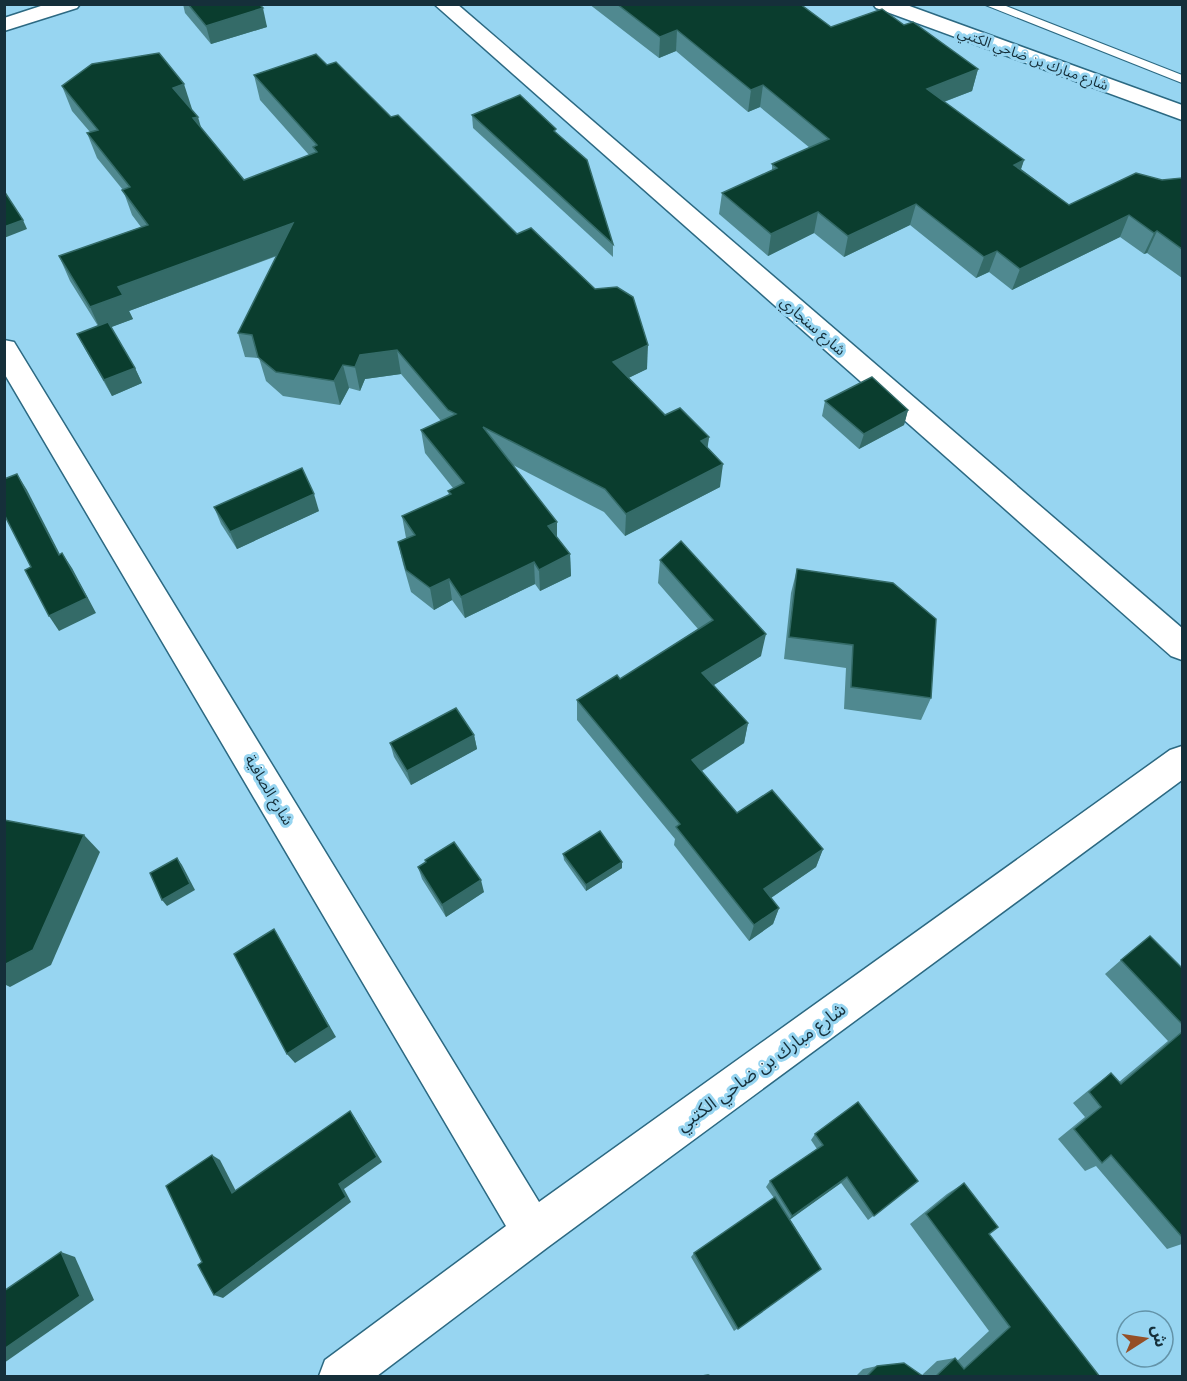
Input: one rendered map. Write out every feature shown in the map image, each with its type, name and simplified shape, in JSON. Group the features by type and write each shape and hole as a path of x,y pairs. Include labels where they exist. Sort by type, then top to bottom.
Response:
{"street":[{"path":"4,24 70,4"},
{"name":"شارع سنجاري","path":"444,4 1182,647"},
{"name":"شارع مبارك بن ضاحي الكتبي","path":"883,4 1182,113"},
{"name":"شارع الصافية","path":"4,349 534,1232"},
{"name":"شارع مبارك بن ضاحي الكتبي","path":"341,1377 534,1232 1182,761"}],"lane":[{"path":"989,4 1182,79"}],"building":[{"path":"188,4 259,4 263,8 206,26"},
{"path":"617,4 800,4 831,27 882,9 904,25 913,22 978,69 927,89 1024,160 1014,165 1069,205 1136,173 1162,180 1182,178 1182,249 1129,215 1020,269 997,251 984,257 916,204 848,236 818,212 771,234 722,193 777,168 772,164 829,139 763,85 751,90 677,30 660,37"},
{"path":"159,53 184,84 173,88 198,117 193,118 244,180 317,152 313,147 317,145 254,75 316,54 327,65 336,62 391,117 398,115 517,234 531,228 595,289 617,287 633,297 648,345 613,362 665,415 680,408 709,437 701,441 723,464 626,514 605,489 483,427 557,522 548,526 570,554 539,570 534,562 461,597 449,579 430,588 406,570 398,542 415,535 402,516 451,494 448,491 464,483 421,430 456,414 448,410 397,350 360,355 355,367 343,365 334,381 276,372 258,357 252,335 238,333 293,223 118,287 123,295 90,307 59,256 148,225 122,190 130,187 87,133 98,130 62,86 92,64"},
{"path":"520,95 556,129 554,131 587,160 613,244 472,115"},
{"path":"4,191 23,220 4,227"},
{"path":"108,322 135,368 104,380 77,334"},
{"path":"872,377 908,410 864,434 825,401"},
{"path":"302,468 314,494 230,532 214,507"},
{"path":"17,474 59,555 62,553 87,598 49,616 25,570 31,567 4,514 4,479"},
{"path":"681,541 766,634 702,673 748,723 692,760 737,813 772,790 823,849 764,889 779,908 754,925 676,827 680,824 577,700 617,675 620,679 713,620 660,560"},
{"path":"797,569 893,583 936,619 931,698 851,687 853,645 789,637"},
{"path":"456,708 474,735 407,771 390,743"},
{"path":"4,820 84,835 33,950 4,965"},
{"path":"600,831 622,862 586,885 563,854"},
{"path":"454,842 481,880 442,905 418,867"},
{"path":"177,858 190,884 162,900 150,873"},
{"path":"274,929 329,1027 287,1054 234,954"},
{"path":"1150,936 1182,968 1182,1024 1121,960"},
{"path":"1182,1032 1182,1237 1111,1155 1102,1163 1074,1129 1101,1107 1089,1092 1111,1073 1121,1084"},
{"path":"858,1102 918,1181 874,1216 847,1177 792,1216 770,1181 823,1145 815,1134"},
{"path":"350,1111 377,1157 339,1184 346,1197 214,1295 198,1265 202,1262 166,1186 212,1155 232,1193"},
{"path":"964,1183 998,1227 989,1234 1100,1377 935,1377 955,1358 964,1369 1010,1327 926,1214"},
{"path":"775,1197 821,1269 738,1329 694,1253"},
{"path":"61,1252 80,1296 4,1349 4,1291"},
{"path":"904,1363 924,1377 866,1377 877,1366"}]}
